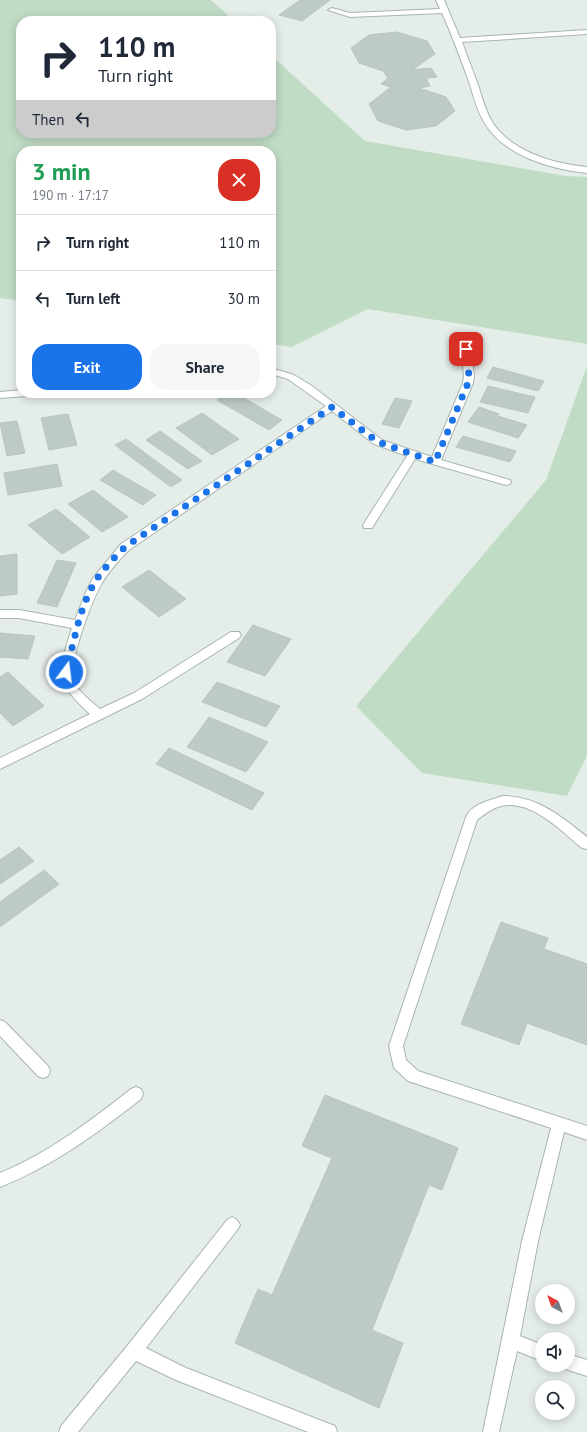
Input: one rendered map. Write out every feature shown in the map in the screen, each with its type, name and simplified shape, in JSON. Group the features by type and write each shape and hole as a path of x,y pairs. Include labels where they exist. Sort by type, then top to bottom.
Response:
{"street":[{"path":"440,0 458,40 488,123 509,145 536,159 579,170 587,170"},
{"path":"332,10 350,15 445,11"},
{"path":"458,40 587,32"},
{"path":"435,462 468,383 469,376 466,349"},
{"path":"276,372 291,377 309,388 378,442 435,462 506,482"},
{"path":"0,395 16,394"},
{"path":"98,715 71,687 66,672 79,624 94,582 109,562 125,547 332,407"},
{"path":"368,525 413,454"},
{"path":"0,614 19,614 79,624"},
{"path":"0,764 138,696 235,635"},
{"path":"587,844 544,811 530,803 514,800 497,801 483,807 472,817 396,1046 399,1063 413,1076 587,1133"},
{"path":"0,1026 43,1071"},
{"path":"0,1180 27,1169 74,1140 136,1094"},
{"path":"491,1432 511,1341 530,1241 560,1124"},
{"path":"67,1432 134,1351 232,1225"},
{"path":"511,1341 535,1350"},
{"path":"134,1351 182,1374 330,1432"},
{"path":"575,1364 587,1368"}],"green space":[{"path":"0,0 211,0 229,16 16,16 16,138 276,138 276,60 365,141 566,176 587,177 587,344 368,309 292,347 276,345 276,146 16,146 16,300 0,298"},
{"path":"587,366 587,756 567,796 422,773 356,706 546,480"}],"building":[{"path":"300,0 330,0 302,21 279,15"},
{"path":"397,32 427,41 435,54 412,70 431,68 437,77 426,78 430,86 419,88 446,97 455,111 436,126 406,130 378,121 369,104 391,87 381,84 388,78 383,71 359,63 351,48 369,35"},
{"path":"493,367 544,381 538,391 487,378"},
{"path":"488,386 535,397 528,413 480,402"},
{"path":"220,398 244,398 282,420 269,430 217,400"},
{"path":"395,398 412,401 399,428 382,424"},
{"path":"479,407 499,414 498,416 527,425 518,438 468,422"},
{"path":"202,413 239,439 212,455 176,428"},
{"path":"68,414 77,445 49,450 41,418"},
{"path":"17,421 25,453 7,456 0,423"},
{"path":"160,431 202,461 188,469 146,440"},
{"path":"463,436 516,451 510,462 456,447"},
{"path":"126,439 182,480 171,487 115,445"},
{"path":"57,464 62,486 8,495 4,473"},
{"path":"113,470 156,495 143,505 100,480"},
{"path":"93,490 128,517 102,532 68,504"},
{"path":"56,509 90,537 62,554 28,525"},
{"path":"17,554 17,594 0,596 0,556"},
{"path":"57,560 76,563 57,607 37,603"},
{"path":"149,570 186,599 159,617 122,587"},
{"path":"253,625 291,639 265,676 227,662"},
{"path":"0,633 35,636 28,659 0,657"},
{"path":"8,672 44,706 13,726 0,713 0,677"},
{"path":"217,682 280,706 266,727 202,702"},
{"path":"209,717 268,742 246,772 187,747"},
{"path":"169,748 264,793 252,810 156,764"},
{"path":"19,847 34,861 0,884 0,860"},
{"path":"44,870 59,884 0,927 0,902"},
{"path":"501,922 548,938 544,949 587,964 587,1045 527,1023 519,1045 461,1024"},
{"path":"325,1095 458,1148 442,1190 429,1185 372,1330 403,1343 379,1408 235,1343 258,1289 272,1295 332,1158 302,1146"}],"route":[{"path":"66,672 86,601 94,582 109,562 125,547 332,407 378,442 435,462 468,383 469,376 466,349"}]}
